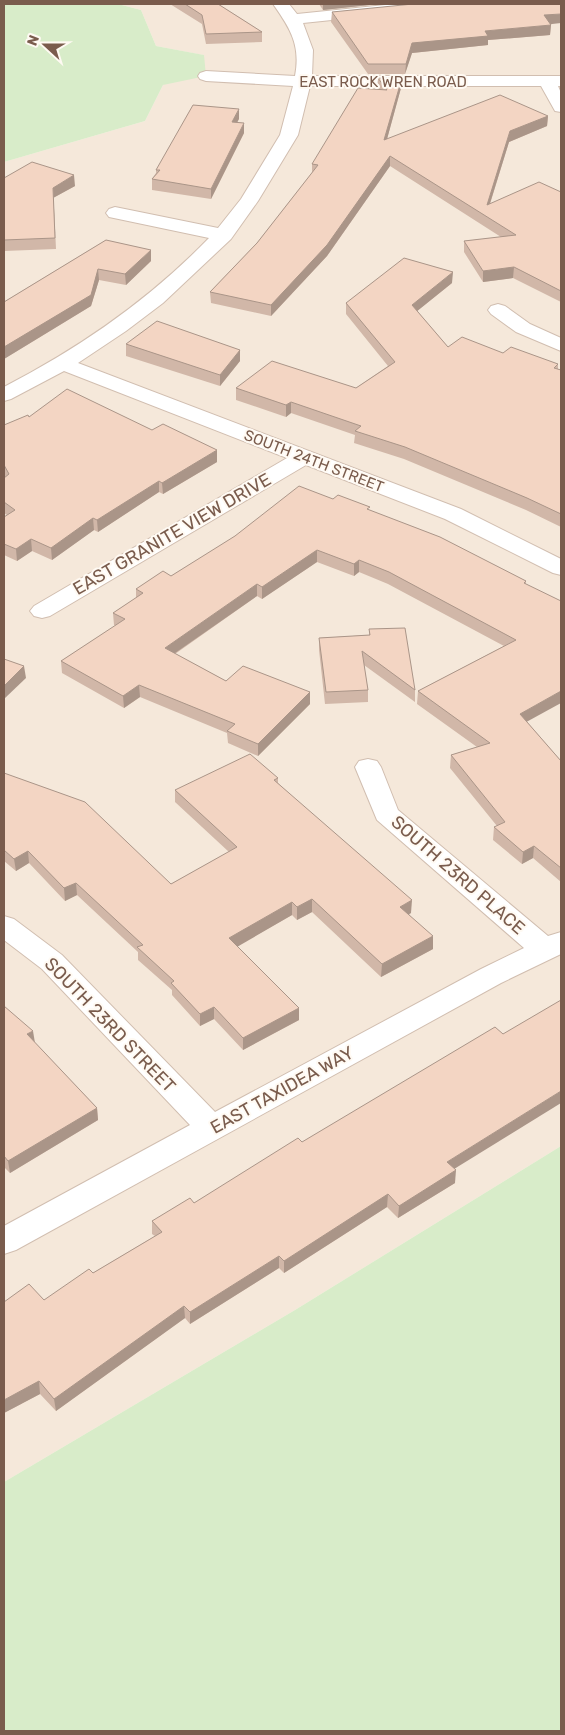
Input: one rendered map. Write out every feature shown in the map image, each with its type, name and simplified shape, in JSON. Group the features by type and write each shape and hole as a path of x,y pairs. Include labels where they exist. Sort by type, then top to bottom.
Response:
{"street":[{"path":"4,395 62,364 142,310 224,235 260,187 291,131 307,64 304,39 294,19 281,4"},
{"path":"294,19 437,4"},
{"name":"EAST ROCK WREN ROAD","path":"206,76 302,82 554,82"},
{"path":"554,82 561,107"},
{"path":"115,213 224,235"},
{"path":"498,310 523,328 561,345"},
{"name":"SOUTH 24TH STREET","path":"62,364 453,514 561,568"},
{"name":"EAST GRANITE VIEW DRIVE","path":"42,612 304,457"},
{"name":"SOUTH 23RD PLACE","path":"368,767 386,814 553,946"},
{"name":"SOUTH 23RD STREET","path":"4,926 52,962 212,1129"},
{"name":"EAST TAXIDEA WAY","path":"4,1241 491,976 553,946"}],"shaded area":[{"path":"118,4 561,4 561,1146 295,1310 4,1482 4,162 145,121 163,85 203,55 156,46 141,10"}],"green space":[{"path":"4,4 118,4 141,10 156,46 204,55 206,76 163,85 145,121 4,162"},
{"path":"561,1146 561,1731 4,1731 4,1482 295,1310"}],"building":[{"path":"185,4 218,4 262,32 206,34 202,15"},
{"path":"413,4 561,4 561,14 544,15 551,25 485,31 488,36 412,43 406,64 368,64 332,12"},
{"path":"378,78 402,78 384,140 500,95 548,116 510,131 487,205 539,182 561,192 561,291 514,267 483,271 464,241 516,235 390,156 327,245 271,305 210,292 257,243 318,165 312,164 358,88 387,90"},
{"path":"193,105 239,109 232,122 244,123 211,189 152,179 160,170 156,170"},
{"path":"32,162 74,175 53,188 55,238 4,240 4,178"},
{"path":"106,240 151,250 125,274 98,269 91,295 4,347 4,302"},
{"path":"404,258 453,272 412,305 448,347 462,337 503,353 511,347 558,364 554,368 561,370 561,514 405,447 355,431 361,426 291,402 286,405 236,388 272,361 356,388 395,362 346,303"},
{"path":"157,321 240,350 220,375 126,344"},
{"path":"67,389 152,430 163,424 217,450 162,483 159,481 97,520 93,518 51,548 31,539 16,549 4,544 4,517 15,510 4,502 4,478 9,474 4,465 4,425 28,415 29,417"},
{"path":"299,486 333,499 338,495 370,507 367,509 440,537 561,601 561,691 520,714 561,761 561,868 534,846 523,852 494,827 505,822 451,755 490,743 418,691 516,640 389,572 359,560 354,564 317,550 262,587 257,584 165,648 226,681 243,666 310,692 258,744 227,731 235,724 139,685 123,696 61,661 125,619 113,613 143,593 136,589 163,571 171,576 235,536"},
{"path":"405,628 415,690 362,651 368,690 326,692 319,638 370,635 369,629"},
{"path":"4,659 24,666 4,686"},
{"path":"250,754 278,778 274,780 412,900 400,907 433,936 382,964 312,899 297,907 292,902 229,938 299,1008 243,1038 214,1007 200,1014 171,983 174,981 137,947 143,945 76,883 64,888 28,851 14,859 4,850 4,773 85,802 171,884 237,847 175,790"},
{"path":"561,1000 561,1091 447,1162 456,1170 399,1206 388,1194 284,1261 279,1256 190,1312 184,1306 54,1399 39,1381 4,1400 4,1302 29,1284 44,1300 89,1269 93,1273 162,1232 152,1221 190,1198 194,1203 298,1138 302,1142 495,1027 503,1034"},
{"path":"4,1006 33,1031 27,1034 97,1108 8,1161 4,1156"}]}
